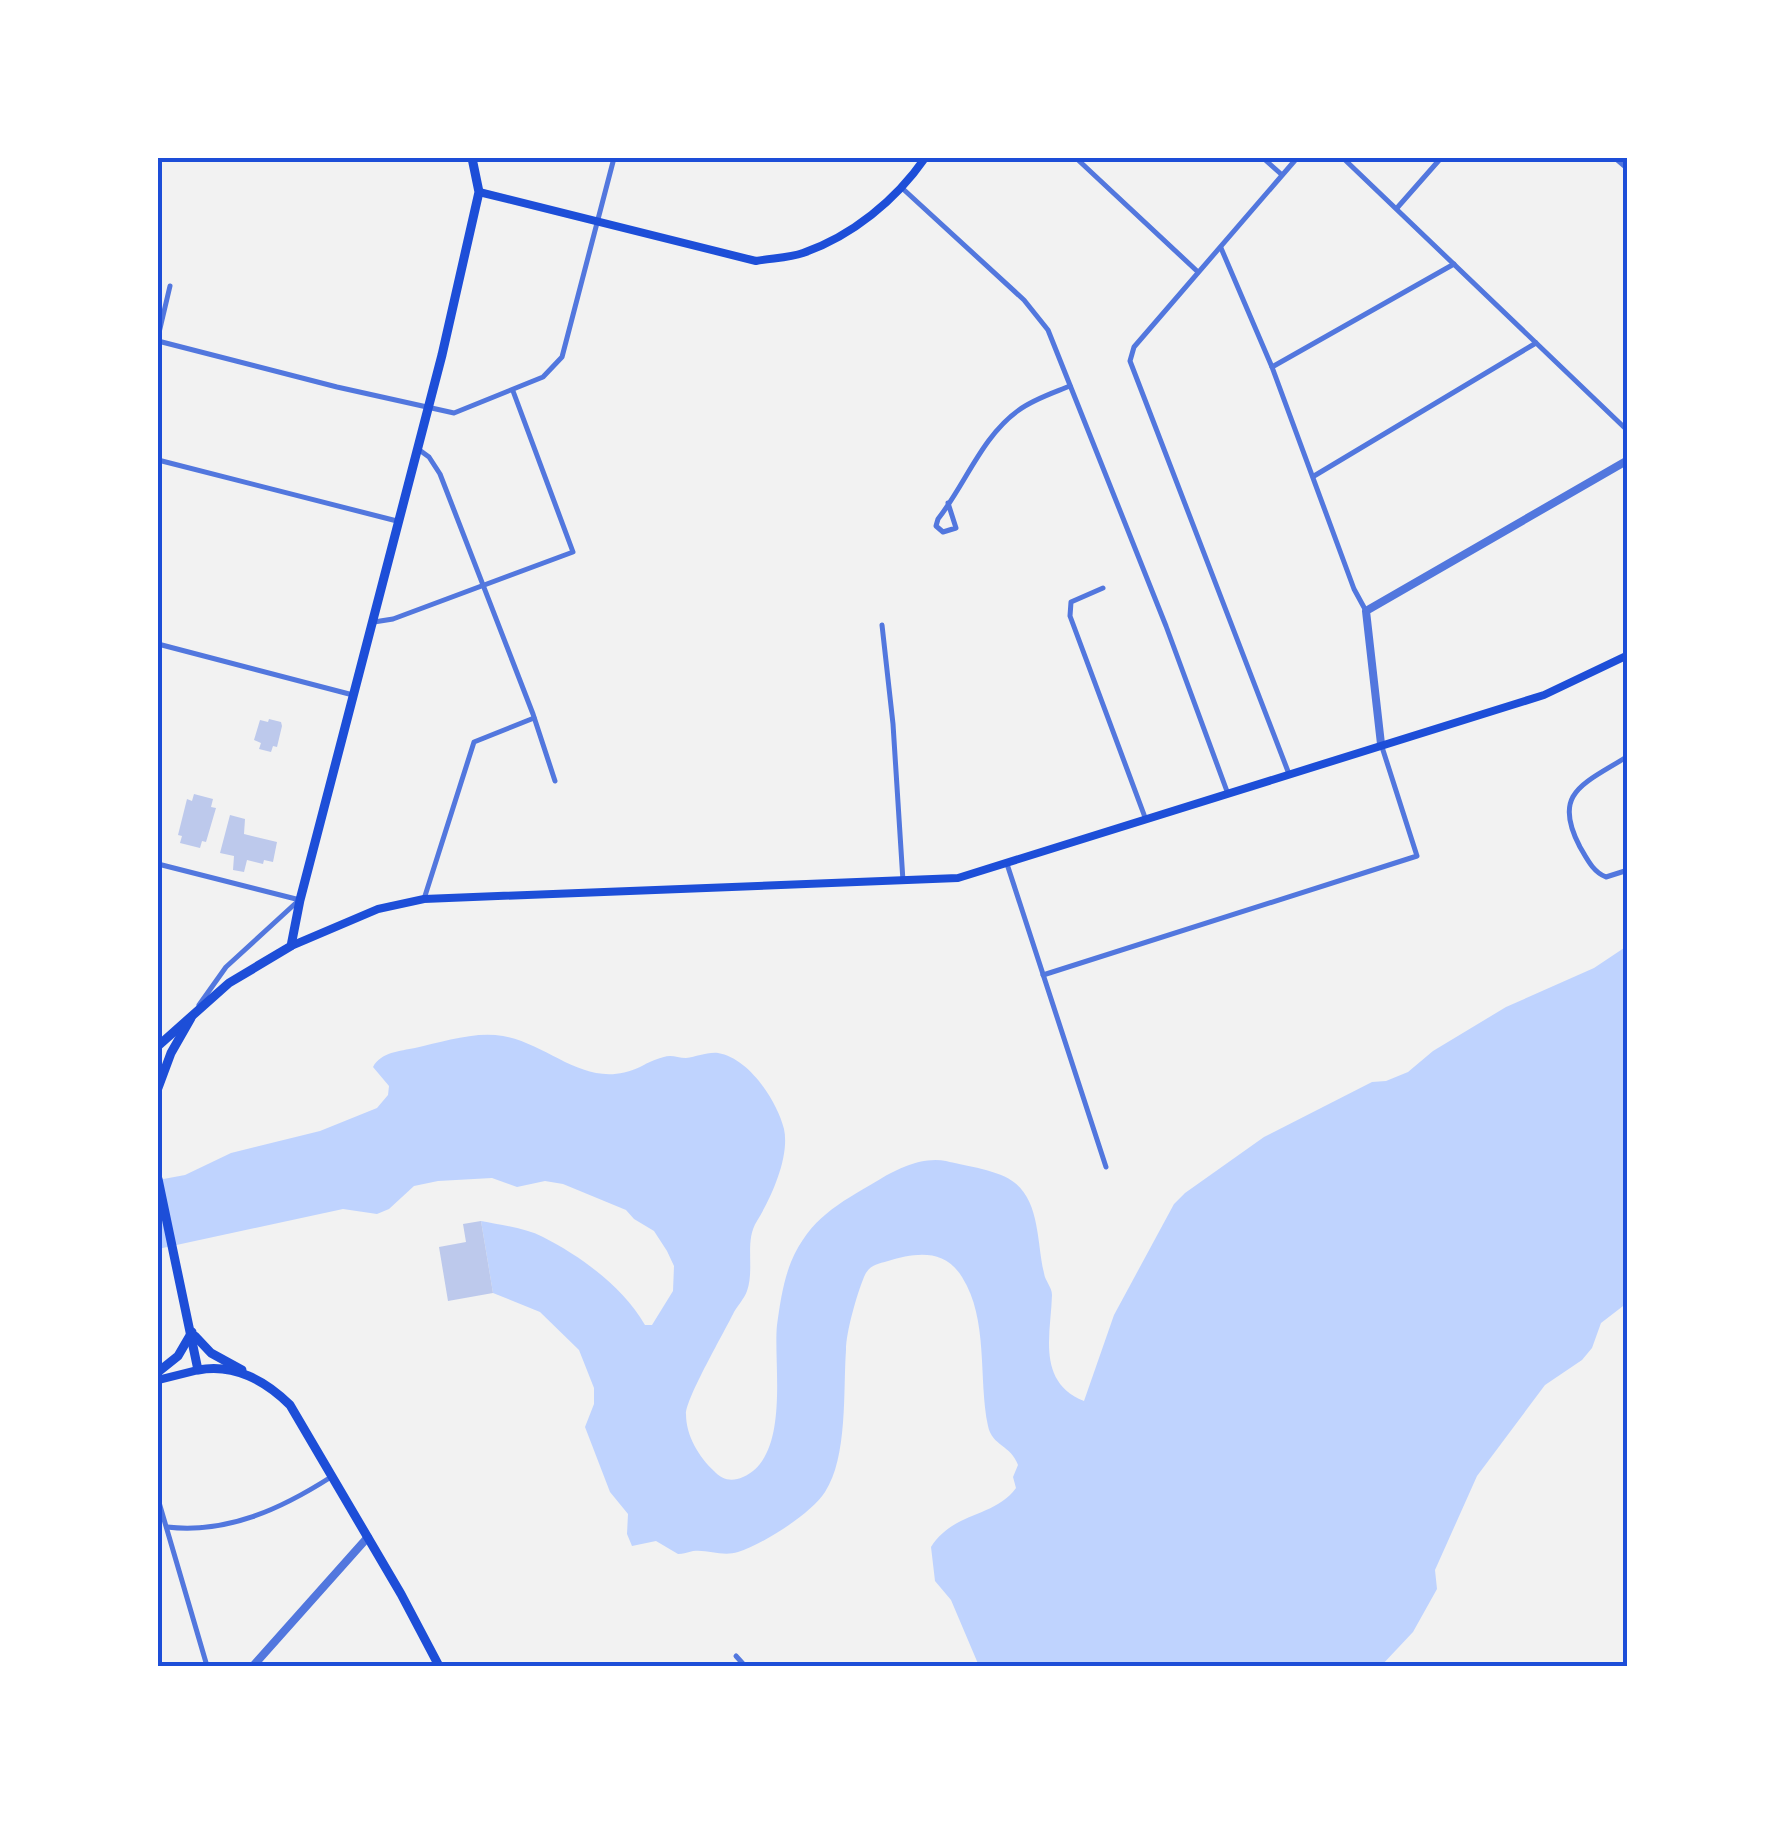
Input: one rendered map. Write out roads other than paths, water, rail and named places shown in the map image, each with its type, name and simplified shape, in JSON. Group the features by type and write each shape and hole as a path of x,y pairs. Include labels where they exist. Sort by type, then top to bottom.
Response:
{"main road":[{"path":"292,946 300,900 442,356 479,192 472,158"},
{"path":"479,192 756,260 801,254 852,230 902,188 925,158"},
{"path":"158,1046 197,1008 248,970 292,946 378,909 424,899 958,878 1563,689 1628,655"},
{"path":"158,1088 171,1053 197,1008"},
{"path":"158,1180 198,1370"},
{"path":"158,1372 178,1356 192,1332"},
{"path":"192,1332 208,1351 272,1386 290,1405 439,1666"},
{"path":"158,1380 220,1368 253,1376"}],"street":[{"path":"170,286 158,339 454,413 544,377 562,357 614,158"},
{"path":"1076,158 1198,272"},
{"path":"1263,158 1282,174"},
{"path":"1290,776 1130,360 1134,348 1296,158"},
{"path":"1344,158 1628,431"},
{"path":"1397,208 1441,158"},
{"path":"1615,158 1628,169"},
{"path":"902,188 1030,306 1051,337 1229,794"},
{"path":"1043,975 1417,856 1382,744 1366,611 1221,248"},
{"path":"1272,368 1454,264"},
{"path":"1314,476 1536,343"},
{"path":"948,503 956,528 943,532 936,526 938,519 948,503 974,463 1016,412 1070,386"},
{"path":"373,622 393,619 573,552 513,391"},
{"path":"417,449 429,457 440,474 534,718 554,781"},
{"path":"158,460 399,521"},
{"path":"1366,611 1628,460"},
{"path":"1103,588 1070,602 1070,616 1146,820"},
{"path":"882,624 903,882"},
{"path":"158,644 354,695"},
{"path":"424,899 474,742 534,718"},
{"path":"1628,756 1582,787 1568,806 1567,820 1594,870 1606,877 1628,870"},
{"path":"158,864 300,900"},
{"path":"1007,864 1106,1167"},
{"path":"197,1008 220,974 300,900"},
{"path":"166,1526 212,1527 265,1513 333,1476"},
{"path":"158,1499 207,1666"},
{"path":"253,1666 368,1537"},
{"path":"736,1656 744,1666"}],"water":[{"path":"1627,946 1627,1303 1601,1323 1592,1348 1582,1360 1545,1385 1477,1476 1435,1570 1437,1589 1413,1632 1381,1666 979,1666 951,1600 935,1581 931,1547 951,1527 1007,1498 1016,1488 1013,1477 1018,1465 1011,1453 993,1438 988,1426 979,1330 970,1294 955,1268 938,1257 898,1258 874,1266 864,1277 846,1342 838,1461 818,1501 786,1527 738,1552 678,1554 656,1541 632,1546 627,1534 628,1514 610,1492 585,1427 594,1404 594,1388 579,1350 540,1312 493,1293 481,1221 536,1234 572,1254 613,1286 645,1325 652,1325 673,1291 674,1266 654,1231 626,1210 563,1184 545,1181 517,1187 492,1178 438,1181 414,1186 389,1209 377,1214 343,1209 158,1249 158,1180 185,1175 231,1153 320,1131 377,1108 388,1095 389,1086 373,1067 391,1053 492,1035 521,1041 586,1071 603,1074 621,1073 667,1056 686,1058 718,1053 729,1057 760,1082 780,1118 785,1140 778,1177 753,1229 747,1291 699,1380 686,1414 691,1438 703,1459 720,1476 735,1479 758,1466 774,1430 777,1325 791,1262 816,1223 863,1189 901,1168 937,1160 992,1172 1015,1183 1029,1201 1052,1292 1049,1340 1053,1369 1069,1393 1084,1401 1114,1315 1174,1204 1185,1193 1264,1137 1372,1082 1408,1072 1433,1051 1506,1007 1594,968"}]}
